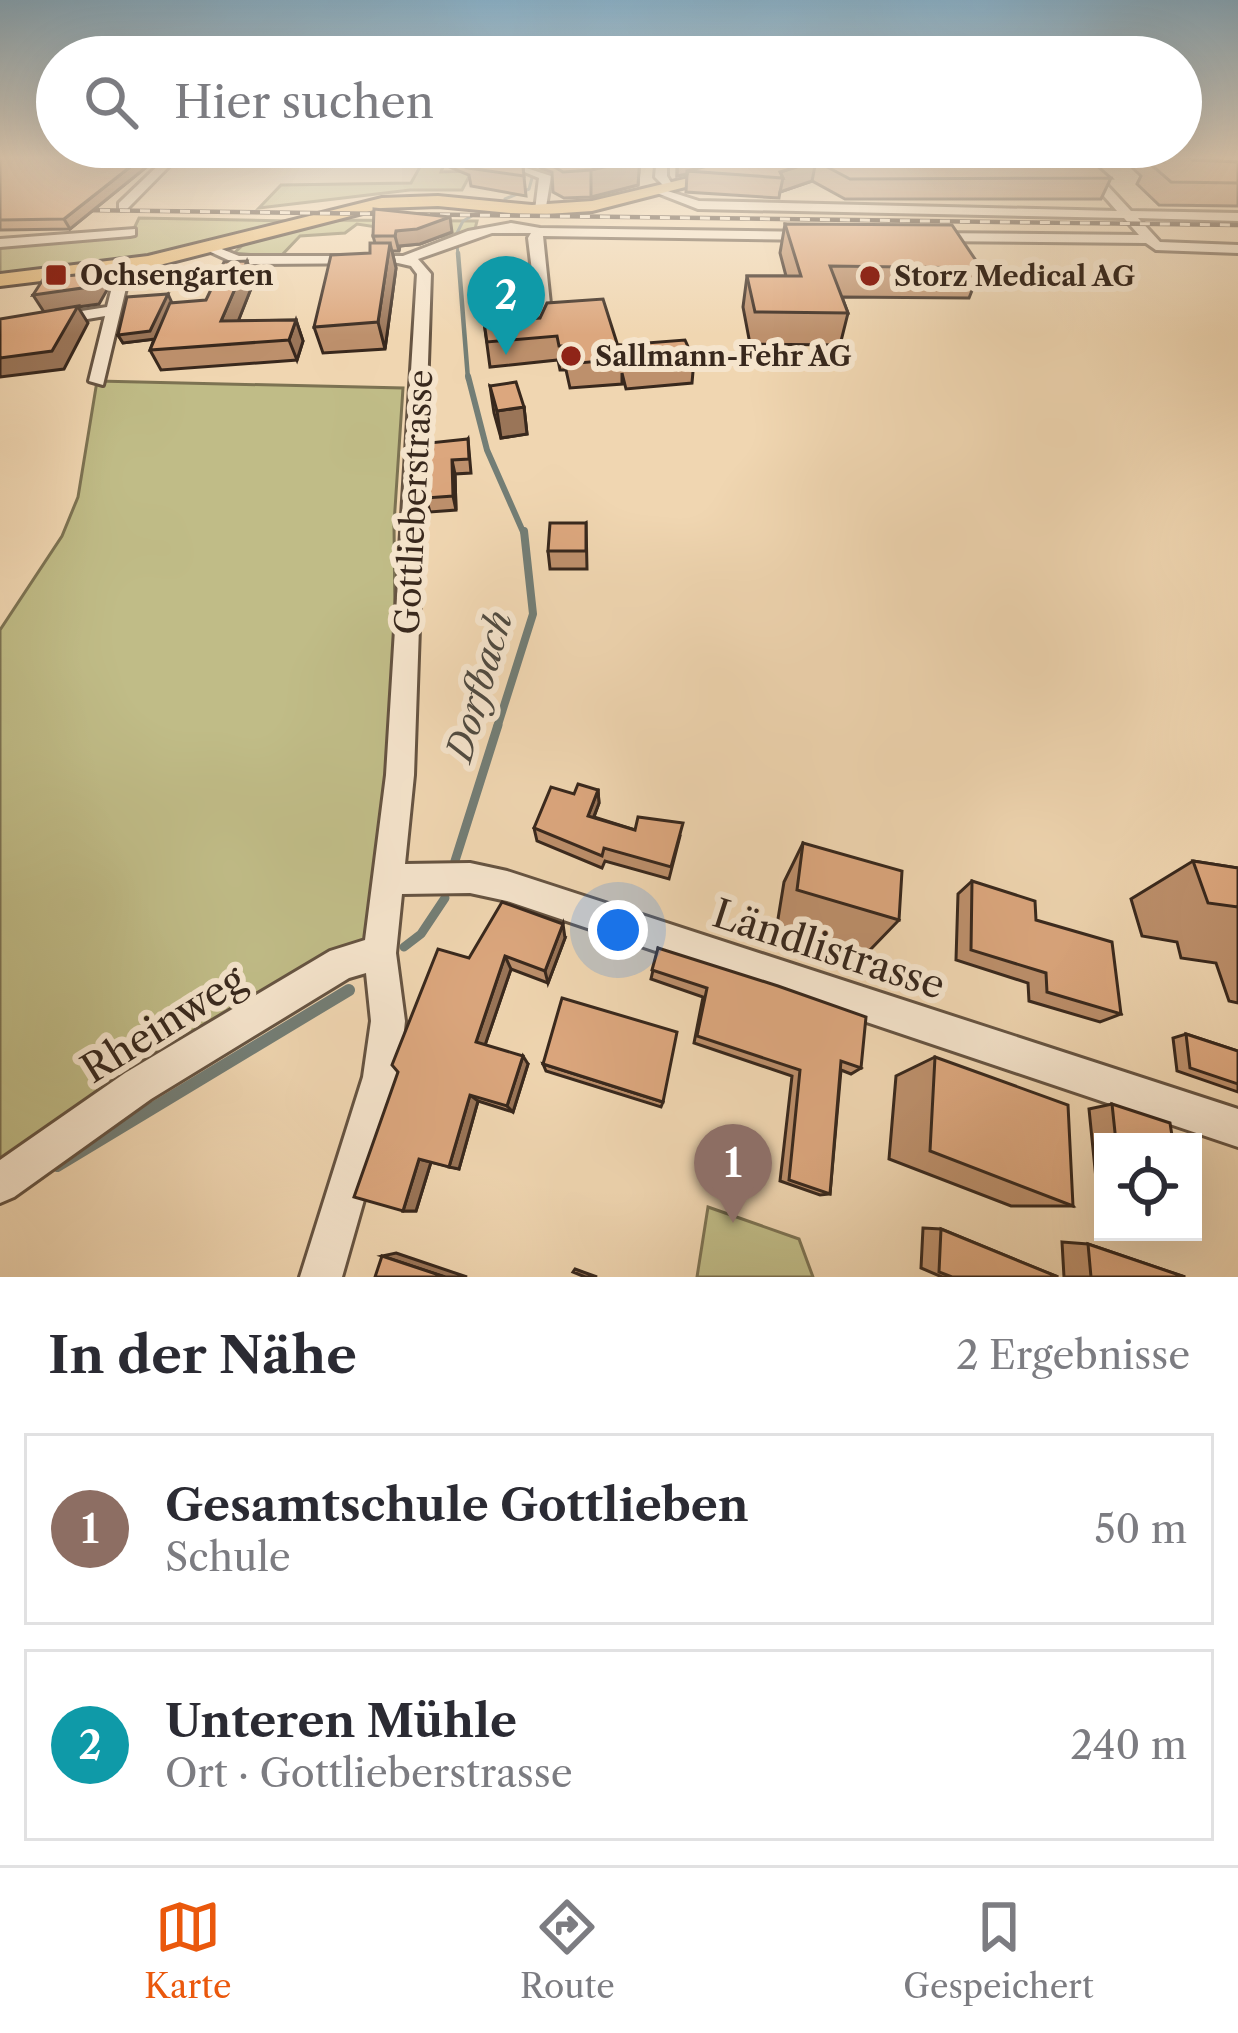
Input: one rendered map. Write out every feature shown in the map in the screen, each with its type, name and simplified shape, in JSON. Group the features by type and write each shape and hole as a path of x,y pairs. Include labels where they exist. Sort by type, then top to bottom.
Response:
{"main road":[{"path":"0,280 217,257 336,216"}],"street":[{"path":"1131,216 1154,243"},
{"path":"1207,216 1238,217"},
{"path":"217,257 345,251 406,260 434,246 510,227 539,232 844,236"},
{"path":"0,243 130,232"},
{"path":"536,329 543,304 535,259 534,238 539,232"},
{"path":"913,237 1238,249"},
{"name":"Gottlieberstrasse","path":"321,1277 381,1077 383,967 402,878 400,775 425,287 422,268 406,260"},
{"path":"97,382 124,267"},
{"path":"0,329 116,310"},
{"name":"Ländlistrasse","path":"402,878 470,878 1238,1128"},
{"name":"Rheinweg","path":"0,1183 138,1086 342,963 383,967"}],"shaded area":[{"path":"139,218 290,221 120,264 0,274 0,246 131,235"},
{"path":"325,220 477,221 475,229 443,237 357,224 345,233 300,236 280,257 234,253 243,245"},
{"path":"97,381 403,388 394,524 397,815 380,953 0,1184 0,630 62,536 78,497"},
{"path":"708,1207 799,1239 813,1277 697,1277"}],"building":[{"path":"0,216 68,216 64,219 0,220"},
{"path":"374,216 450,217 396,231 395,236 373,236"},
{"path":"785,224 952,225 981,268 830,266 848,313 755,312 747,276 801,276"},
{"path":"370,243 390,243 378,322 314,327 331,255 370,253"},
{"path":"247,261 221,321 296,320 289,340 150,350 170,303 206,300 224,262"},
{"path":"97,273 89,287 33,295 44,278"},
{"path":"168,294 150,331 118,335 127,297"},
{"path":"603,299 622,359 569,364 557,336 487,342 484,322 540,318 547,303"},
{"path":"78,306 52,351 0,358 0,319"},
{"path":"685,340 694,360 627,366 620,345"},
{"path":"516,382 524,407 497,411 490,386"},
{"path":"468,439 469,459 452,460 453,496 426,498 429,443"},
{"path":"550,523 586,523 586,551 548,551"},
{"path":"578,784 598,790 588,816 635,830 638,817 683,823 671,867 604,848 602,856 534,828 551,787 574,794"},
{"path":"803,843 902,871 899,920 797,890"},
{"path":"1193,861 1238,868 1238,907 1208,903"},
{"path":"972,881 1035,901 1036,920 1112,942 1121,1014 1047,992 1046,973 971,950"},
{"path":"502,902 563,924 545,971 505,956 476,1042 523,1056 507,1106 470,1095 449,1167 419,1159 403,1211 354,1197 398,1072 392,1065 438,949 469,958"},
{"path":"658,948 866,1017 861,1068 841,1061 830,1194 789,1180 800,1070 697,1036 707,988 652,970"},
{"path":"562,998 677,1032 663,1102 543,1064"},
{"path":"1186,1034 1238,1051 1238,1084 1190,1068"},
{"path":"935,1057 1068,1105 1073,1206 930,1151"},
{"path":"1112,1104 1170,1123 1172,1133 1115,1133"},
{"path":"941,1229 1058,1277 952,1277 939,1272"},
{"path":"1088,1244 1185,1277 1091,1277"},
{"path":"382,1256 445,1277 375,1277"}],"waterway":[{"name":"Dorfbach","path":"457,233 472,216"},
{"name":"Dorfbach","path":"457,243 458,256"},
{"name":"Dorfbach","path":"458,253 468,379"},
{"name":"Dorfbach","path":"468,376 487,450 524,534"},
{"name":"Dorfbach","path":"497,728 533,614 524,531"},
{"name":"Dorfbach","path":"454,864 498,725"},
{"name":"Dorfbach","path":"404,947 421,934 445,898"},
{"name":"Dorfbach","path":"57,1166 349,990"}],"railway":[{"path":"510,216 1238,225"}],"place":[{"name":"Ochsengarten","path":"56,275"},
{"name":"Storz Medical AG","path":"870,276"},
{"name":"Unteren Mühle","path":"506,355"},
{"name":"Sallmann-Fehr AG","path":"571,356"},
{"name":"Gesamtschule Gottlieben","path":"733,1223"}]}
